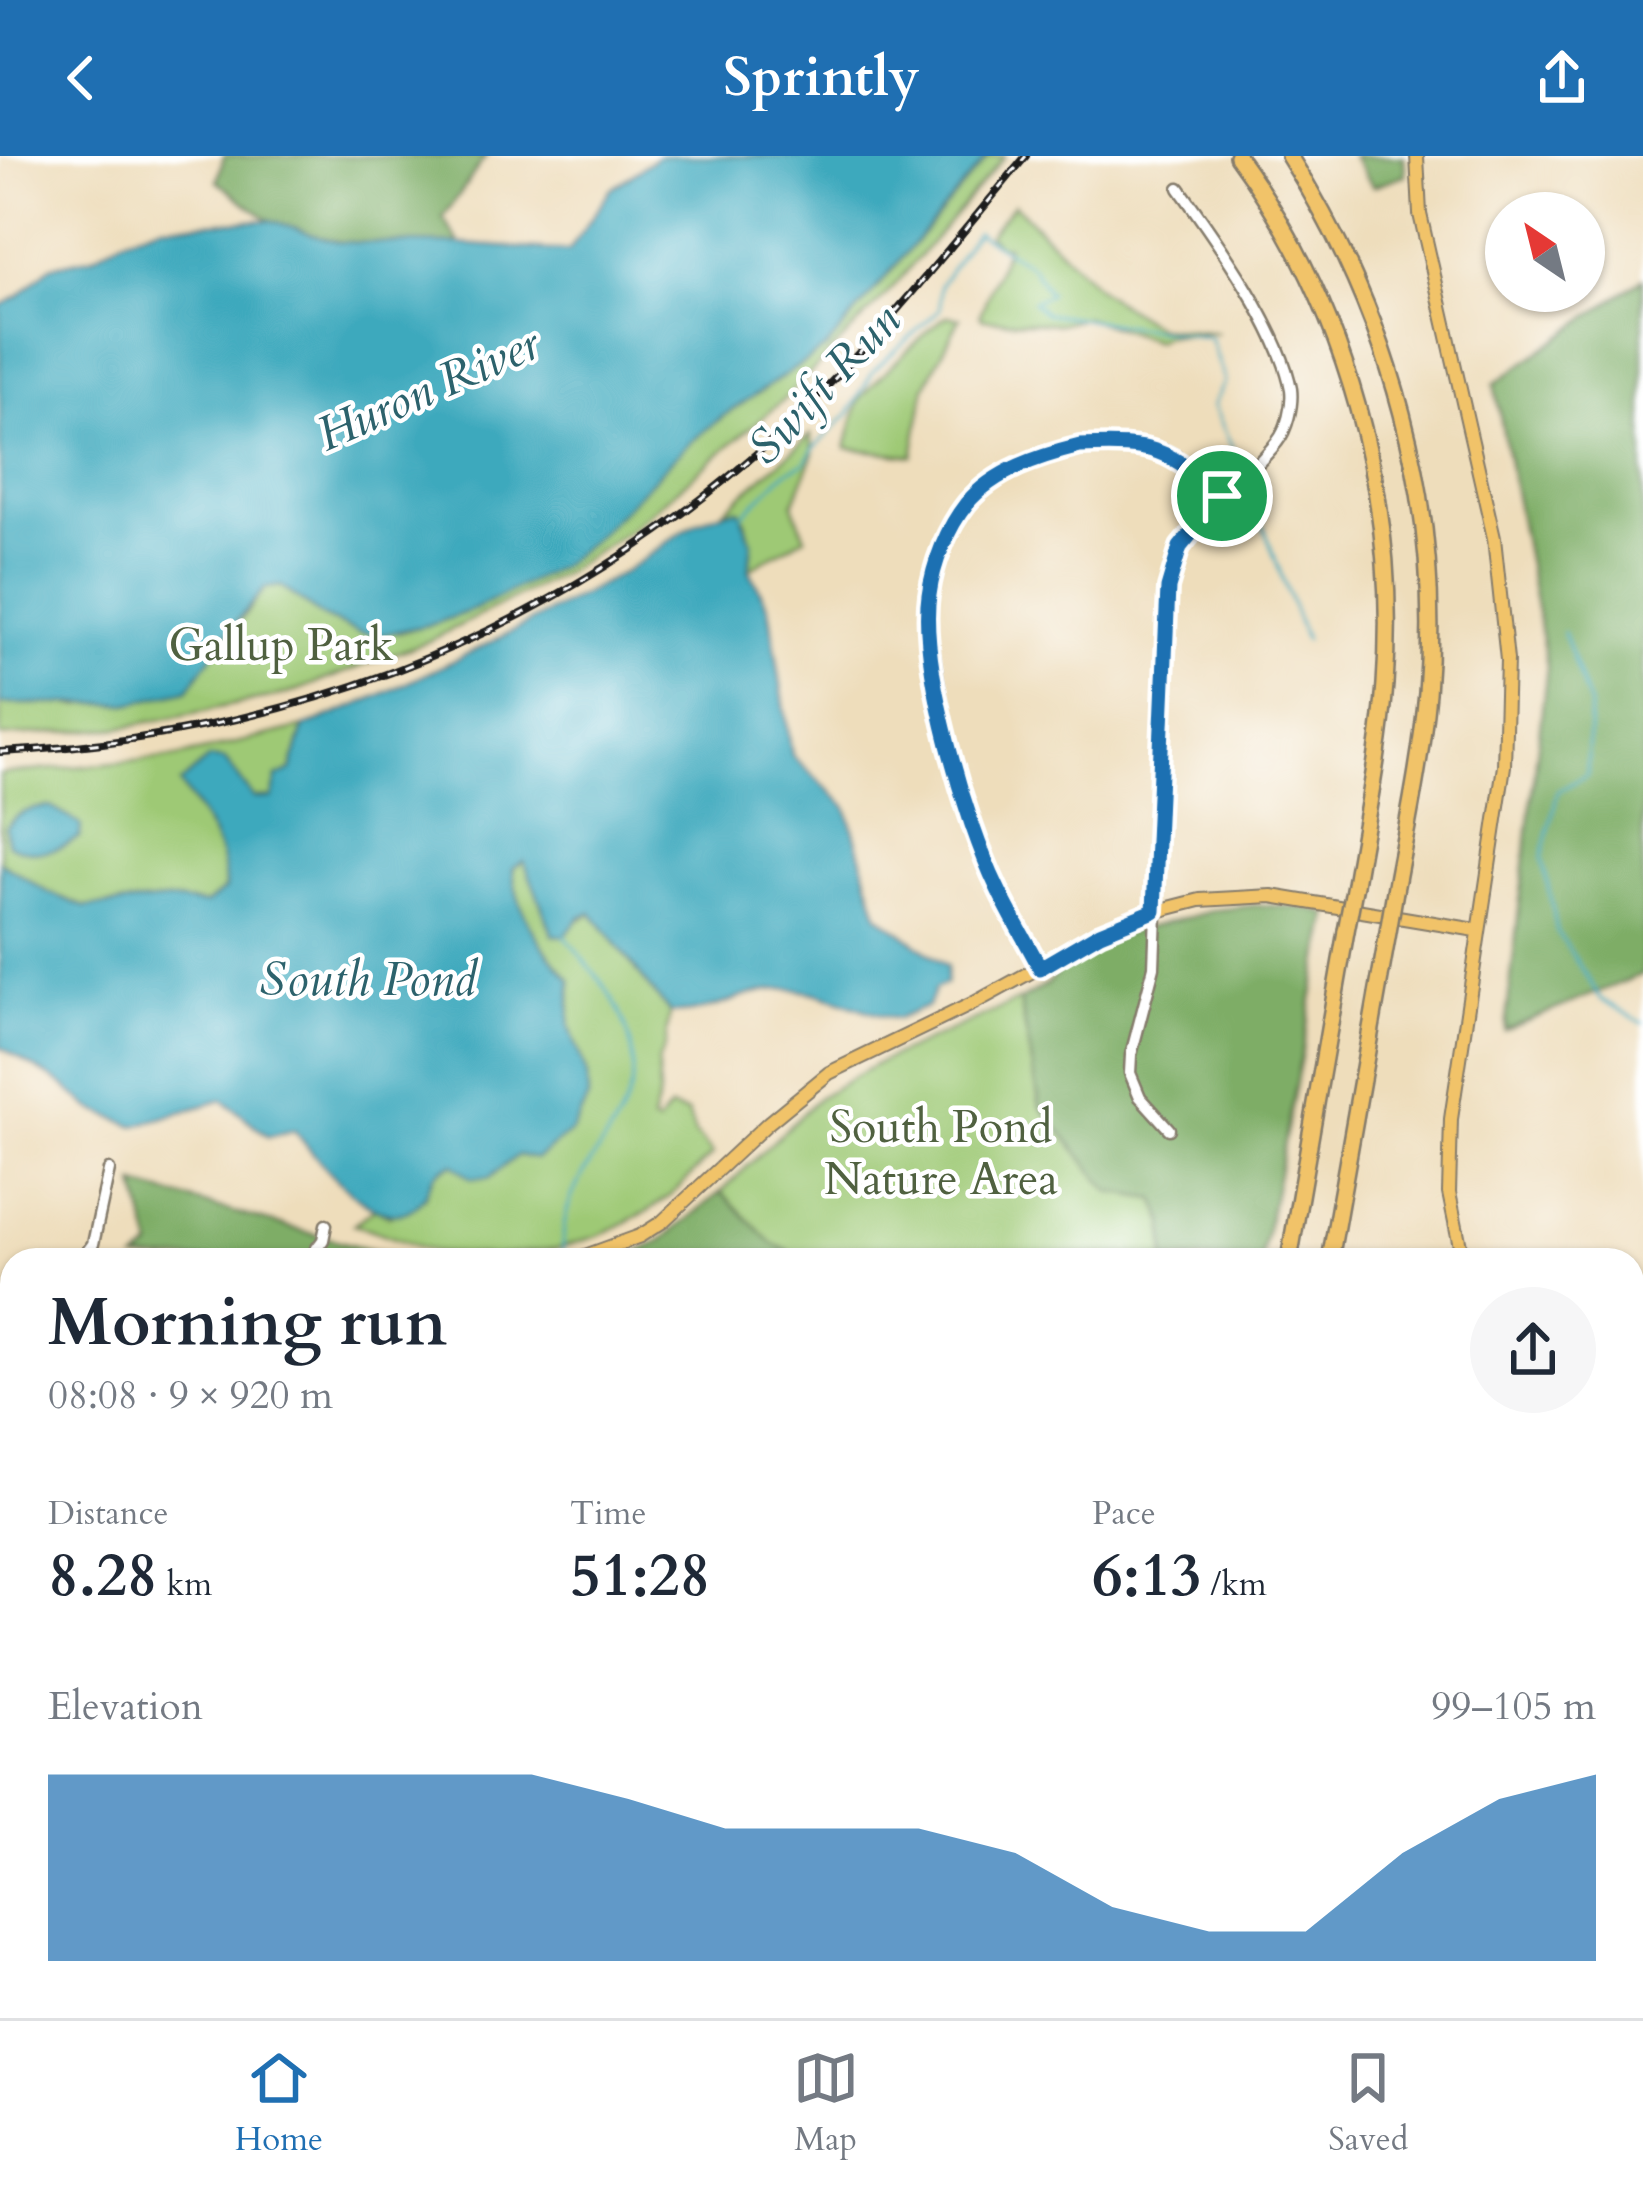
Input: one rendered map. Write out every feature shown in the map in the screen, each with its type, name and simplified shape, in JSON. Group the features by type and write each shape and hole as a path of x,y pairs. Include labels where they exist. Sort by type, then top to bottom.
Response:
{"highway":[{"path":"1237,156 1291,242 1345,366 1373,475 1385,567 1387,646 1378,740 1290,1248"},
{"path":"1288,156 1344,254 1396,386 1418,483 1430,625 1422,739 1332,1248"}],"main road":[{"path":"1417,156 1420,214 1494,538 1504,614 1508,721 1504,766 1458,1052 1448,1162 1460,1248"},
{"path":"607,1248 662,1222 829,1072 1040,968 1100,933 1154,911 1200,900 1272,896 1477,930"}],"street":[{"path":"1169,1129 1140,1096 1130,1073 1154,967 1168,588 1180,547 1222,496 1280,439 1292,403 1290,386 1245,287 1178,188"},
{"path":"1040,968 996,886 958,781 928,621 936,562 958,517 980,492 1016,466 1080,446 1124,446 1171,454 1222,496"},
{"path":"90,1248 109,1170"},
{"path":"317,1248 326,1225"}],"green space":[{"path":"224,156 486,156 443,218 460,244 388,244 316,238 272,221 217,181"},
{"name":"Gallup Park","path":"988,156 1005,156 890,291 788,396 628,531 564,573 431,640 288,694 119,728 0,737 0,704 39,701 81,706 220,647 265,588 281,586 302,600 399,633 475,609 559,567 687,445 827,347"},
{"path":"1352,156 1404,156 1405,175 1373,186"},
{"path":"1014,204 1101,291 1159,328 1218,333 1165,336 1156,341 1085,317 1059,324 983,319 980,315 1007,246 998,245 988,235"},
{"path":"1643,278 1643,974 1505,1030 1547,666 1494,384 1595,312 1605,312 1605,305"},
{"path":"947,316 960,318 925,387 913,456 846,448 863,395"},
{"path":"811,435 814,453 793,504 805,537 749,569 750,538 743,516 739,509 723,511"},
{"path":"304,727 291,770 273,798 254,798 225,761 180,784 212,833 222,859 225,889 206,904 168,900 85,907 49,893 0,862 0,774 177,757"},
{"name":"South Pond Nature Area","path":"525,861 553,935 592,913 670,1013 658,1062 659,1095 652,1121 657,1124 670,1108 688,1113 695,1134 713,1154 670,1196 598,1236 559,1248 423,1248 354,1224 375,1208 389,1216 424,1198 437,1172 453,1164 461,1167 587,1075 569,1026 571,980 524,914 513,868"},
{"path":"1259,905 1329,914 1263,1248 1165,1248 1165,1223 1155,1199 1110,1192 1040,1106 1020,1000 1048,984 1064,964 1123,934 1216,910"},
{"name":"South Pond Nature Area","path":"1020,1000 1040,1106 1155,1199 1165,1223 1165,1248 780,1248 772,1244 721,1192 819,1097 878,1063"},
{"path":"136,1185 364,1248 152,1248"},
{"path":"721,1192 782,1248 647,1248"}],"water":[{"name":"Huron River","path":"658,156 988,156 827,347 687,445 593,540 559,567 475,609 381,635 360,633 324,618 281,586 265,588 188,690 129,704 0,704 0,306 19,296 51,266 93,257 122,239 160,225 271,220 337,242 569,251 610,190"},
{"name":"South Pond","path":"739,509 752,542 749,569 769,608 792,755 847,807 878,915 947,966 946,984 935,989 928,1006 897,1019 787,989 670,1013 592,913 581,916 565,936 553,935 524,861 513,868 519,899 541,943 571,980 569,1026 587,1075 588,1098 572,1131 536,1159 518,1155 489,1178 471,1178 453,1164 434,1176 418,1204 403,1213 368,1205 350,1192 294,1130 269,1137 223,1100 135,1126 91,1109 61,1083 0,1047 0,862 49,893 85,907 168,900 206,904 225,889 222,860 205,821 180,784 209,758 225,760 254,798 272,798 277,777 291,770 304,727 464,655 620,574 706,518"},
{"path":"51,807 81,825 80,837 45,851 8,844 5,827 10,822 26,812"}],"waterway":[{"name":"Swift Run","path":"742,515 786,472 805,463 849,413 874,370 940,309 940,285 976,232 1032,267 1049,294 1032,302 1045,313 1210,338 1225,381 1213,405 1238,460"},
{"name":"Swift Run","path":"1248,484 1305,640"},
{"name":"Swift Run","path":"1563,632 1590,706 1587,775 1558,791 1542,857 1557,931 1601,999 1643,1023"},
{"path":"564,1248 565,1222 575,1190 623,1109 632,1080 631,1045 615,1003 565,936"}],"railway":[{"path":"0,752 200,727 297,703 391,672 482,634 570,587 655,533 776,436 888,320 1026,156"}],"route":[{"path":"1080,446 1124,446 1171,454 1222,496 1180,547 1168,588 1154,911 1100,933 1040,968 996,886 958,781 928,621 936,562 958,517 980,492 1016,466 1080,446"}]}
